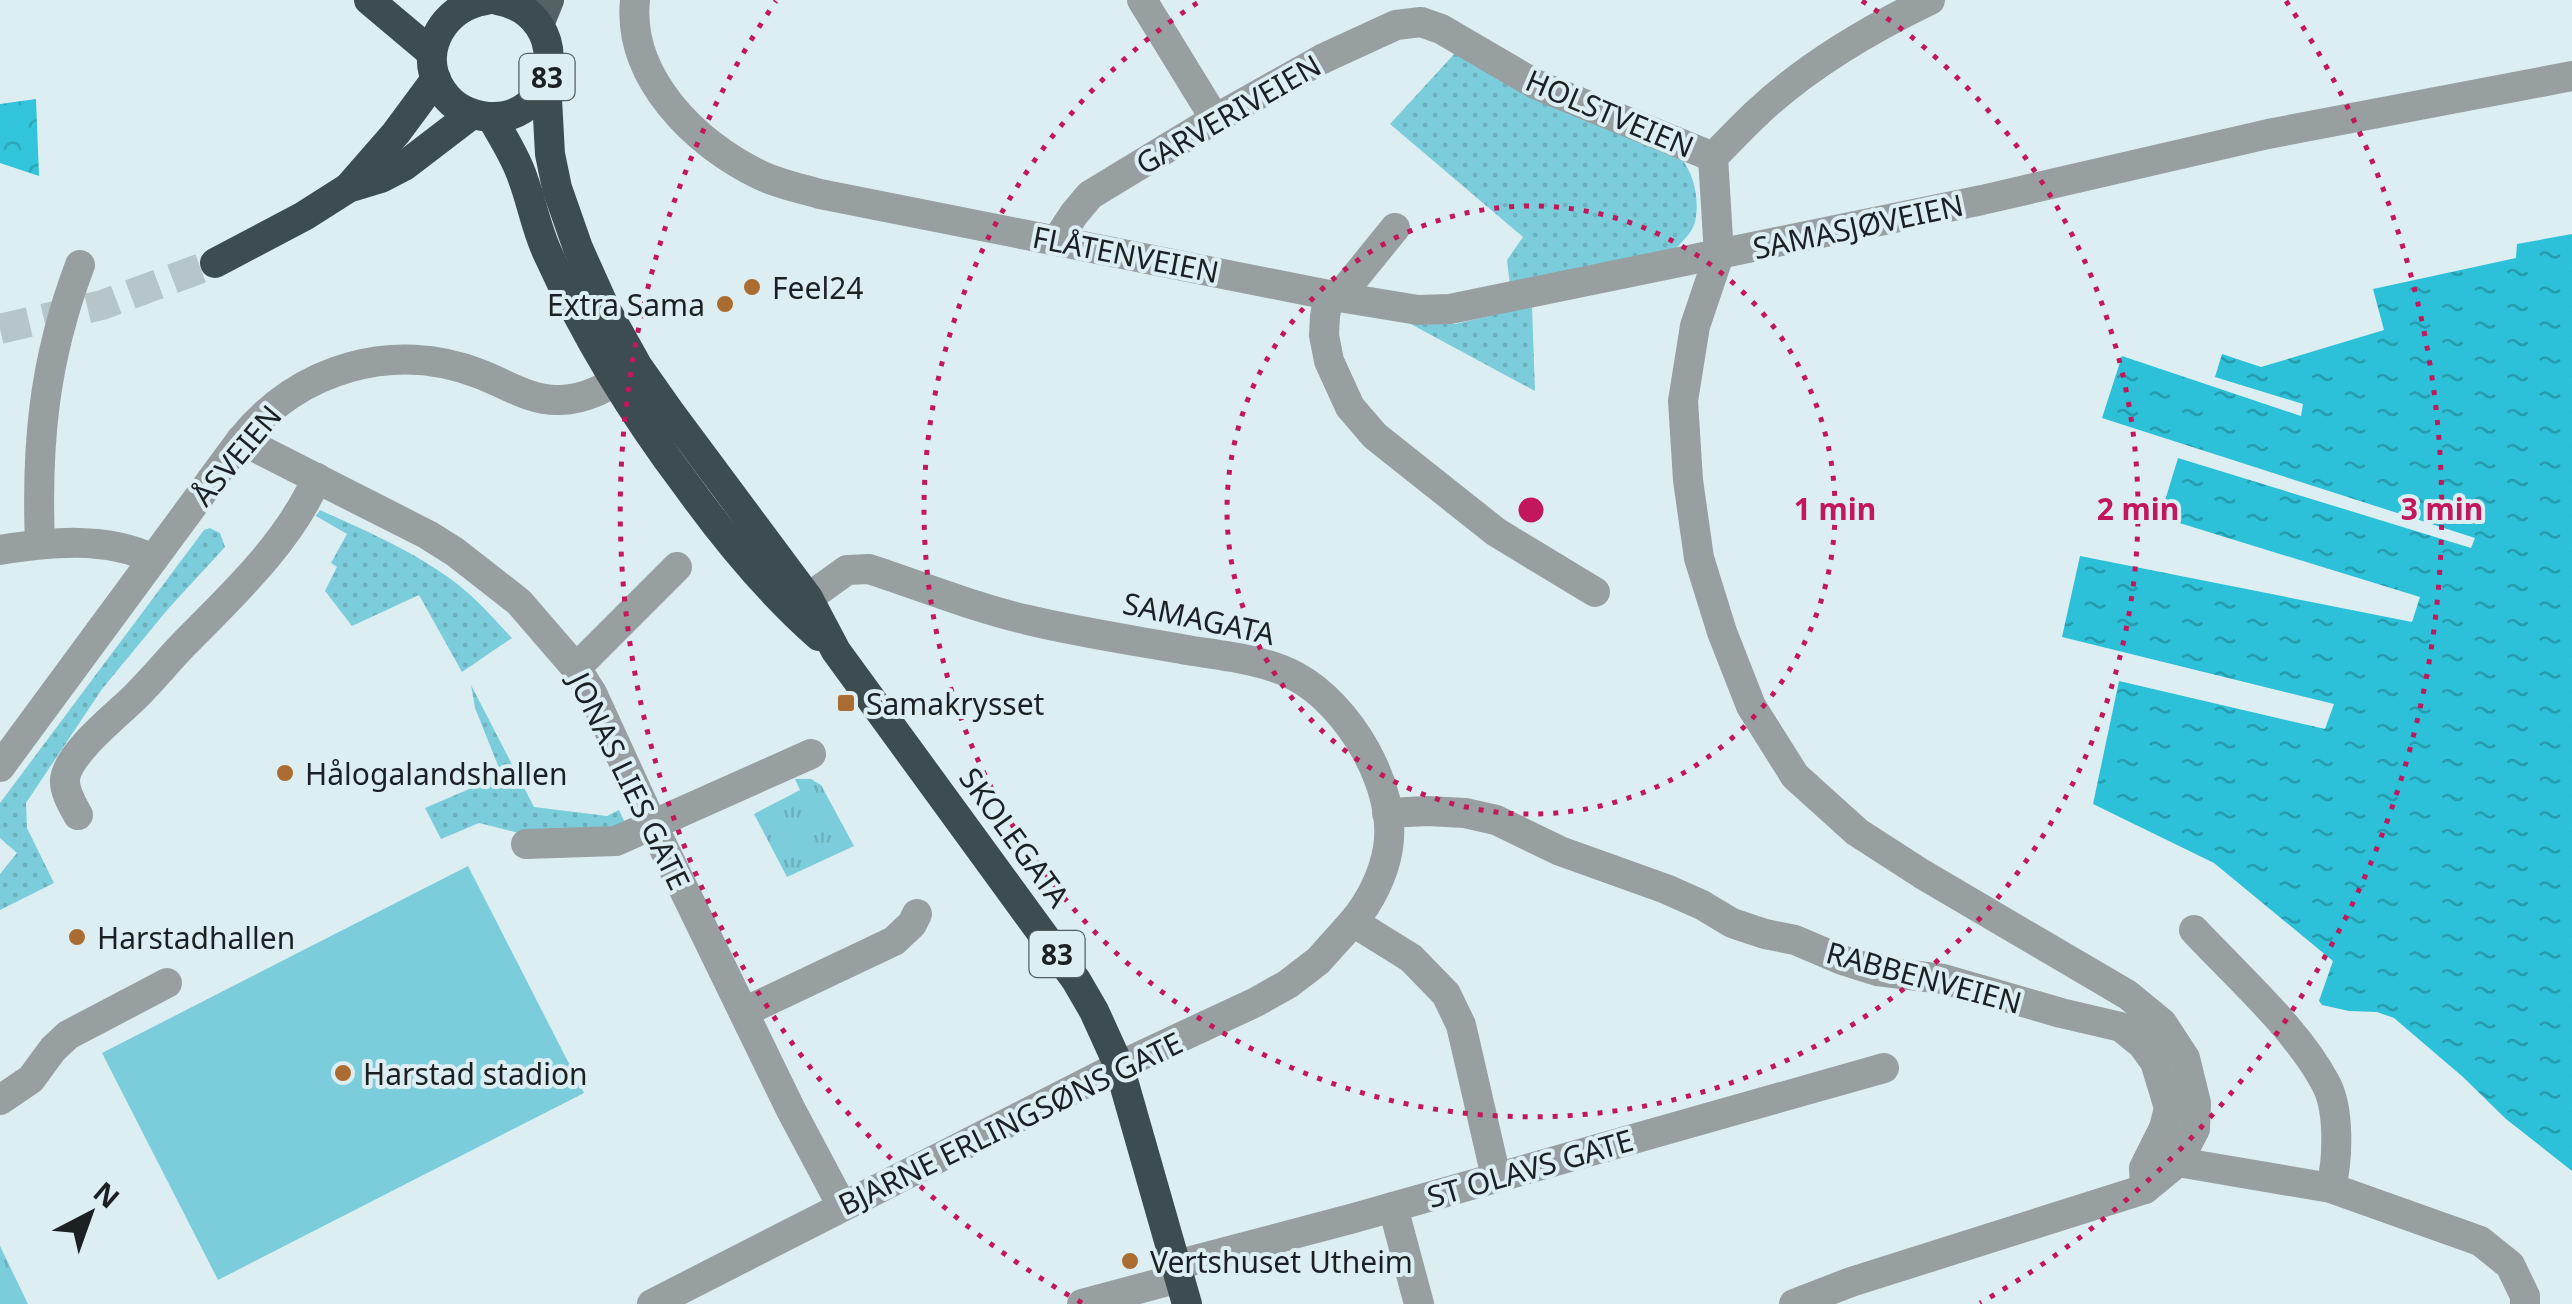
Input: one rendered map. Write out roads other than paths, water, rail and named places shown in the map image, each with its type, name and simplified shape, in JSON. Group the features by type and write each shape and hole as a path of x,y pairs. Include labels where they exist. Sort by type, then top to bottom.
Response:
{"highway":[{"name":"83","path":"369,0 434,66 450,101 482,116 506,116 520,110 546,81"},
{"name":"83","path":"348,188 396,133 434,66 443,6 486,0"},
{"name":"83","path":"497,0 544,12 549,46 546,81 550,154 558,188 578,248 604,306 644,428 739,555 836,651"},
{"name":"83","path":"215,263 348,188 404,166 482,116"},
{"name":"83","path":"482,116 523,178 545,248 593,346 626,375 808,598 836,651"},
{"name":"SKOLEGATA","path":"836,651 1076,980 1094,1011 1118,1066 1181,1282"}],"street":[{"name":"FLÅTENVEIEN","path":"635,0 641,54 662,92 687,123 756,173 820,194 1418,310 1450,310 1719,255"},
{"path":"1142,0 1215,119"},
{"path":"1713,156 1760,110 1815,68 1930,0"},
{"name":"GARVERIVEIEN","path":"1057,240 1090,195 1322,59 1422,11"},
{"name":"HOLSTVEIEN","path":"1422,11 1441,29 1535,84 1713,156 1719,255"},
{"name":"SAMASJØVEIEN","path":"2178,1162 2194,1129 2196,1103 2185,1058 2162,1023 2128,995 1858,832 1794,776 1752,706 1698,558 1686,460 1683,401 1695,326 1719,255 2268,134 2572,76"},
{"path":"1395,228 1334,296 1324,316 1329,361 1350,407 1374,436 1457,504 1595,592"},
{"path":"40,544 41,428 52,354 80,265"},
{"name":"ÅSVEIEN","path":"0,768 256,421 296,390 319,377 374,361 421,360 454,366 546,400 579,398 626,375"},
{"name":"JONAS LIES GATE","path":"242,440 455,552 520,602 576,668 592,693 652,824 842,1206"},
{"path":"78,815 65,777 74,759 261,562 290,528 316,478"},
{"path":"0,550 40,544 85,544 136,550 153,559"},
{"path":"576,668 678,567"},
{"name":"SAMAGATA","path":"808,598 848,570 869,570 1026,620 1249,660 1294,675 1340,711 1359,736 1374,768 1387,814 1388,847 1380,878 1353,922"},
{"path":"526,844 616,840 811,754"},
{"name":"RABBENVEIEN","path":"1387,814 1426,811 1496,820 1560,851 1666,889 1732,922 1795,940 1842,960 1877,970 1943,979 2121,1027 2142,1044 2155,1062 2169,1108 2164,1128 2144,1168 2145,1189"},
{"path":"744,1012 894,941 918,914"},
{"path":"1353,922 1411,958 1446,994 1462,1025 1496,1178"},
{"name":"BJARNE ERLINGSØNS GATE","path":"652,1304 1118,1066 1256,1002 1318,962 1353,922"},
{"path":"2194,930 2291,1033 2327,1084 2336,1126 2337,1164 2332,1188"},
{"path":"0,1100 31,1079 68,1036 167,983"},
{"name":"ST OLAVS GATE","path":"1082,1304 1181,1282 1393,1207 1884,1068"},
{"path":"1795,1304 1851,1282 2145,1189 2178,1162 2332,1188 2480,1241 2510,1264 2522,1292"},
{"path":"1393,1207 1418,1304"}],"water":[{"path":"2572,234 2572,1171 2506,1119 2394,1018 2322,1005 2319,1001 2333,961 2214,863 2093,804 2119,681 2325,729 2334,704 2062,637 2080,556 2412,622 2420,597 2160,517 2178,458 2471,548 2475,538 2102,418 2122,356 2301,416 2303,404 2215,377 2222,354 2261,367 2384,330 2373,289 2516,258 2517,244"}],"tunnel":[{"path":"0,329 102,305 215,263"}],"place":[{"name":"Feel24","path":"752,287"},
{"name":"Extra Sama","path":"725,304"},
{"name":"Samakrysset","path":"846,703"},
{"name":"Hålogalandshallen","path":"285,773"},
{"name":"Harstadhallen","path":"77,937"},
{"name":"Harstad stadion","path":"343,1073"},
{"name":"Vertshuset Utheim","path":"1130,1261"}]}
